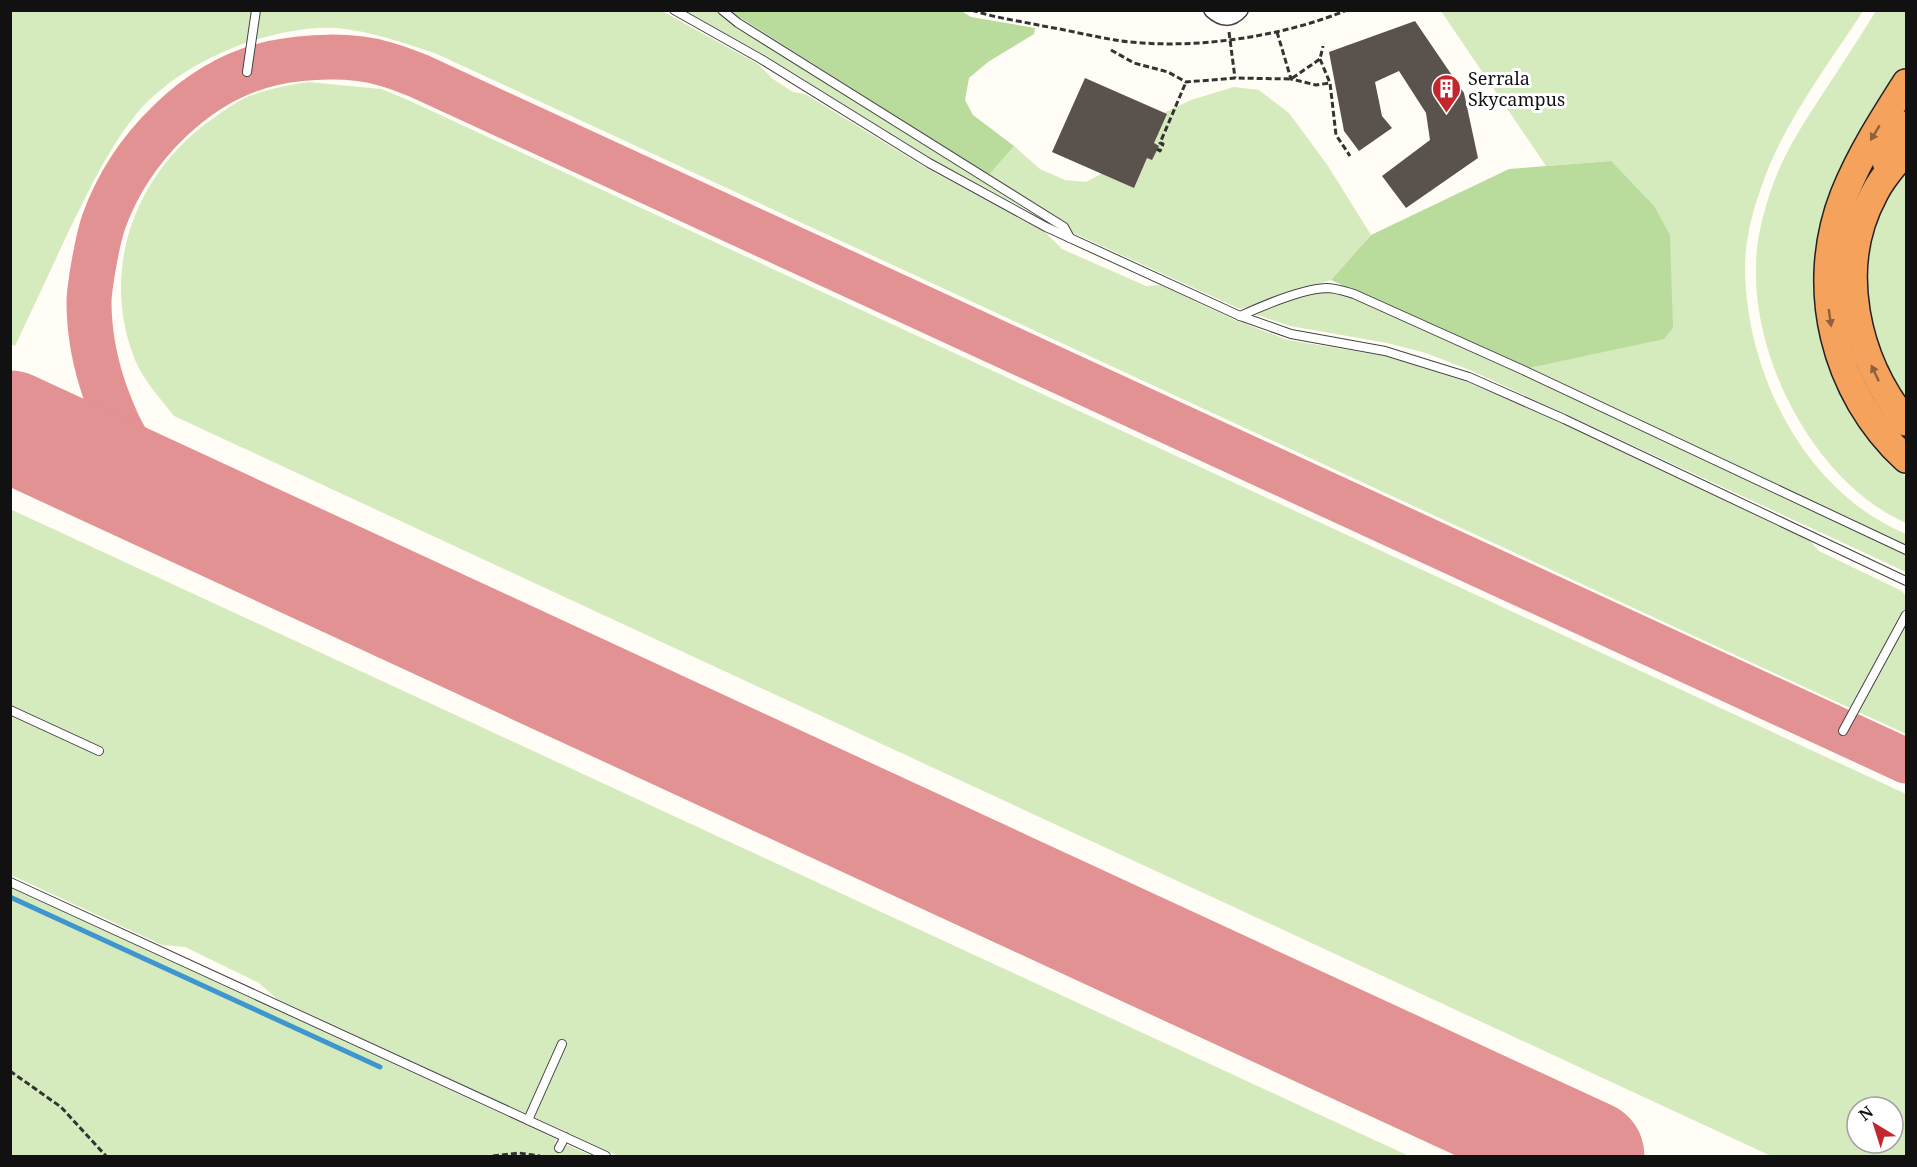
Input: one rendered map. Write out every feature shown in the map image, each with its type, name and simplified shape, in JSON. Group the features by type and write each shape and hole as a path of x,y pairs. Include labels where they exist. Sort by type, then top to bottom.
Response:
{"highway":[{"path":"1906,83 1866,148 1844,196 1832,235 1827,278 1830,320 1846,374 1866,413 1883,436 1906,459"},
{"path":"1906,125 1887,160 1873,194 1857,248 1854,273 1856,314 1863,345 1874,374 1906,422"},
{"path":"1873,194 1906,150"}],"street":[{"path":"1212,10 1227,18 1235,16 1240,10"}],"lane":[{"path":"247,72 256,10"},
{"path":"674,10 760,59 929,163 1070,238 1240,316 1291,334 1385,351 1469,377 1585,429 1906,581"},
{"path":"722,10 748,30 1064,226 1070,238"},
{"path":"1240,316 1319,289 1338,289 1354,294 1523,370 1906,550"},
{"path":"1843,731 1906,615"},
{"path":"10,710 99,752"},
{"path":"10,882 606,1156"},
{"path":"528,1120 562,1044"},
{"path":"559,1148 565,1137"}],"path":[{"path":"972,10 1116,40 1158,43 1230,40 1276,32 1310,25 1347,10"},
{"path":"1229,30 1235,78"},
{"path":"1276,32 1291,79"},
{"path":"1323,46 1320,59 1330,83 1336,135 1350,156"},
{"path":"1111,50 1134,63 1168,72 1186,82 1235,78 1291,79 1316,85 1330,83"},
{"path":"1291,79 1320,59"},
{"path":"1157,150 1160,151 1163,144 1160,142 1186,82"},
{"path":"10,1071 61,1107 106,1156"},
{"path":"493,1156 519,1153 540,1156"}],"green space":[{"path":"11,11 662,11 758,64 773,79 793,92 805,94 928,169 1045,232 1062,249 1146,286 1160,285 1235,320 1288,340 1385,356 1467,382 1561,423 1810,541 1819,551 1902,591 1906,597 1906,734 437,54 362,32 315,28 251,41 205,61 161,89 137,113 116,142 65,239 15,346 11,344"},
{"path":"686,11 730,11 989,175 1014,146 1040,169 1065,180 1086,182 1110,169 1157,116 1191,100 1234,87 1259,90 1289,113 1328,166 1371,235 1331,280 1240,309 1049,222 932,159 763,54"},
{"path":"730,11 951,11 963,12 971,17 1035,28 1034,34 988,62 969,78 965,100 973,115 1014,146 989,175"},
{"path":"1441,11 1863,11 1793,119 1780,142 1761,188 1745,258 1748,308 1756,348 1770,388 1788,425 1811,459 1838,490 1870,515 1906,534 1906,546 1524,369 1611,161 1546,166"},
{"path":"1876,11 1906,11 1907,64 1900,80 1847,160 1827,202 1818,237 1814,272 1815,308 1821,343 1832,377 1847,409 1872,444 1906,477 1906,523 1874,504 1844,479 1818,449 1796,416 1778,379 1766,341 1758,303 1757,247 1775,178 1799,131"},
{"path":"309,82 381,89 406,99 1906,794 1906,1156 1771,1156 174,416 139,368 125,326 121,292 123,258 131,226 144,195 162,167 185,141 234,104 247,97"},
{"path":"1611,161 1654,206 1670,235 1673,328 1664,339 1524,369 1331,280 1371,235 1509,169"},
{"path":"1906,167 1906,400 1890,371 1879,342 1871,313 1868,283 1870,253 1877,224 1889,195"},
{"path":"1328,291 1354,296 1906,552 1906,572 1472,371 1426,353 1387,343 1290,326 1255,314 1255,312 1307,294"},
{"path":"10,509 1409,1156 618,1156 277,999 259,983 185,947 162,945 11,875"},
{"path":"11,888 556,1139 555,1146 563,1150 567,1145 593,1156 11,1156"}],"building":[{"name":"Serrala Skycampus","path":"1415,21 1464,93 1478,158 1406,208 1382,176 1430,140 1426,113 1399,71 1375,82 1382,116 1392,128 1359,151 1344,131 1329,52"},
{"path":"1085,78 1167,114 1154,143 1159,146 1152,160 1147,158 1134,188 1052,152"}],"waterway":[{"path":"10,897 380,1067"}],"taxiway":[{"path":"224,526 162,482 128,442 111,409 96,360 89,314 89,295 102,227 116,194 131,168 169,121 193,101 245,72 273,63 344,57 389,65 419,76 1906,761"}],"runway":[{"path":"10,426 1589,1156"}],"place":[{"name":"Serrala Skycampus","path":"1447,114"}]}
